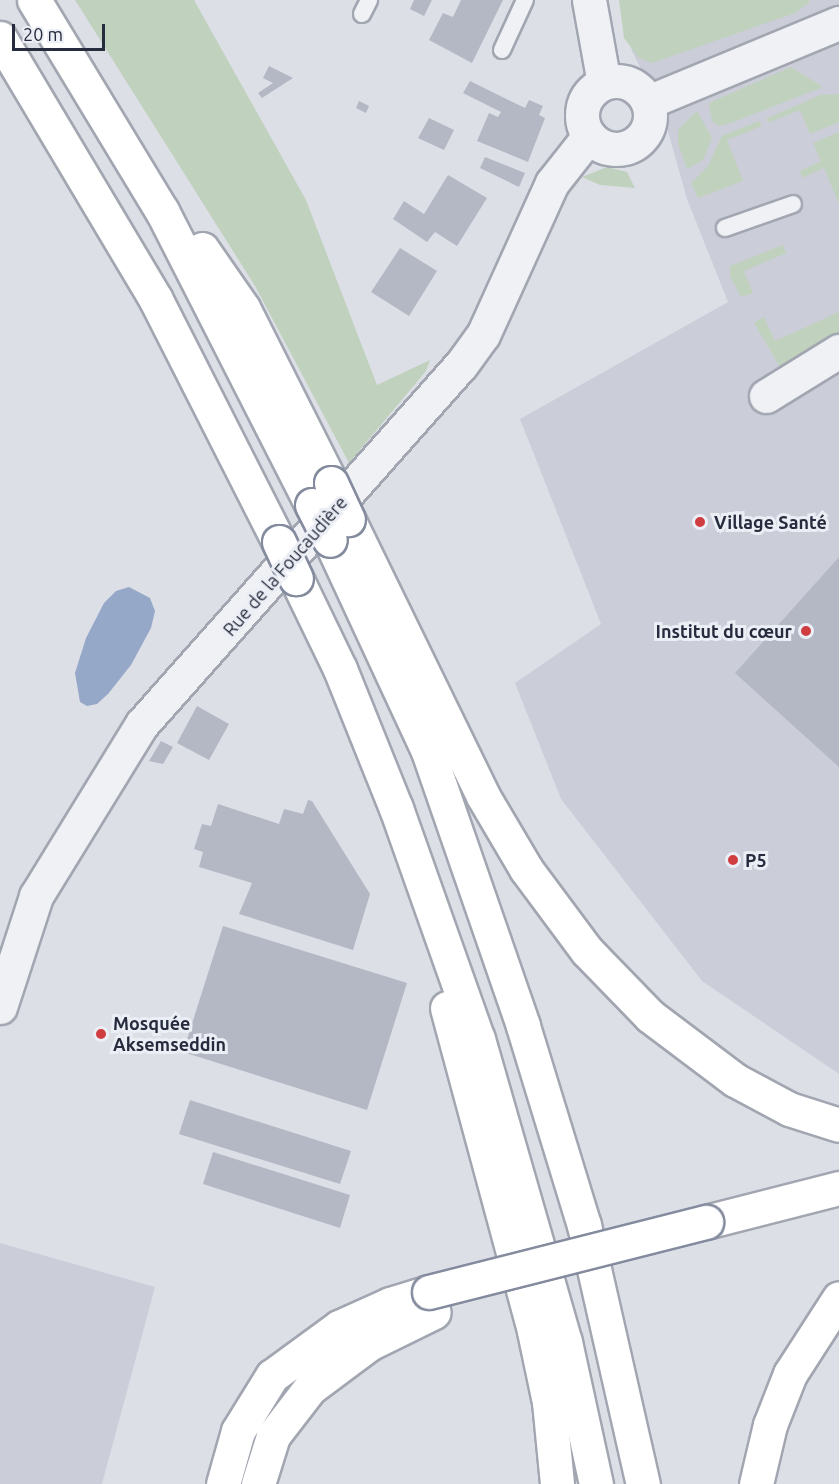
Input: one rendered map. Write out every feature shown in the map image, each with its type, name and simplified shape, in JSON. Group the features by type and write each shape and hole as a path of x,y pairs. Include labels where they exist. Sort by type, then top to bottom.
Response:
{"highway":[{"path":"34,0 72,62 243,308 339,529 493,814 526,869 586,951 650,1016 735,1080 789,1109 839,1125"},
{"path":"0,38 155,298 279,542 340,669 396,808 478,1039 565,1342 596,1484"},
{"path":"339,529 428,752 524,1026 584,1225 643,1484"},
{"path":"396,808 534,1330 549,1402 557,1484"},
{"path":"708,1232 839,1188"},
{"path":"223,1484 238,1431 272,1376 339,1327 390,1304 432,1302 708,1232 839,1207"},
{"path":"756,1484 770,1425 790,1374 839,1299"},
{"path":"258,1484 273,1436 310,1388 369,1344 432,1302"}],"street":[{"path":"589,0 604,83"},
{"path":"648,102 839,23 833,0"},
{"path":"604,83 633,85 648,102 648,127 633,144 610,148 589,136 583,124 584,102 604,83"},
{"name":"Rue de la Foucaudière","path":"0,1007 36,896 142,724 177,699 259,598 461,365 483,335 552,183 589,136"},
{"path":"766,396 839,351"}],"lane":[{"path":"502,50 525,0"},
{"path":"725,228 793,204"}],"shaded area":[{"name":"Village Santé","path":"621,0 839,0 839,1074 702,981 561,799 515,683 601,624 520,419 728,302 687,199 663,114 632,51"},
{"path":"0,1243 155,1287 102,1484 0,1484"}],"green space":[{"path":"75,0 194,0 306,200 377,385 430,360 426,371 349,463 255,286"},
{"path":"619,0 809,0 809,3 795,13 652,63 638,57 624,38"},
{"path":"791,67 823,87 731,123 719,126 712,121 709,103"},
{"path":"839,94 839,122 810,134 800,110 770,122 766,119 820,95"},
{"path":"697,111 712,138 703,160 687,169 678,143 678,130"},
{"path":"759,121 762,126 727,140 743,181 698,198 691,183 708,166 722,136"},
{"path":"839,132 839,204 824,168 802,178 800,171 821,161 813,143"},
{"path":"607,167 627,172 635,188 600,185 582,177"},
{"path":"783,245 786,253 744,271 753,293 741,297 730,276 730,266"},
{"path":"839,312 839,338 783,372 754,323 764,317 775,341"}],"water":[{"path":"129,587 150,598 155,611 151,628 131,665 108,694 97,704 87,706 80,702 75,673 86,638 104,603 116,591"}],"building":[{"path":"414,0 432,0 424,16 410,9"},
{"path":"461,0 503,0 472,63 429,40 443,13 453,17"},
{"path":"269,66 293,78 262,98 258,93 273,83 263,78"},
{"path":"470,81 525,108 529,100 543,106 539,115 545,118 528,162 477,141 489,113 498,117 501,112 463,93"},
{"path":"359,101 369,106 366,113 356,108"},
{"path":"429,118 454,130 444,150 418,138"},
{"path":"485,157 525,173 519,187 480,168"},
{"path":"448,175 487,198 457,246 435,232 427,242 393,219 404,201 424,214"},
{"path":"400,248 437,271 409,316 371,292"},
{"name":"Institut du cœur","path":"839,557 839,767 735,673"},
{"path":"197,706 229,724 209,760 177,743"},
{"path":"161,741 173,747 163,764 149,761"},
{"path":"308,800 312,801 370,894 353,950 239,914 252,883 199,867 203,852 194,849 202,824 211,826 218,804 279,824 284,809 303,814"},
{"path":"223,926 407,983 367,1110 183,1052"},
{"path":"190,1100 351,1151 340,1184 179,1134"},
{"path":"213,1152 350,1195 340,1228 203,1184"}],"place":[{"name":"Village Santé","path":"700,522"},
{"name":"Institut du cœur","path":"806,631"},
{"name":"P5","path":"733,860"},
{"name":"Mosquée Aksemseddin","path":"101,1034"}]}
